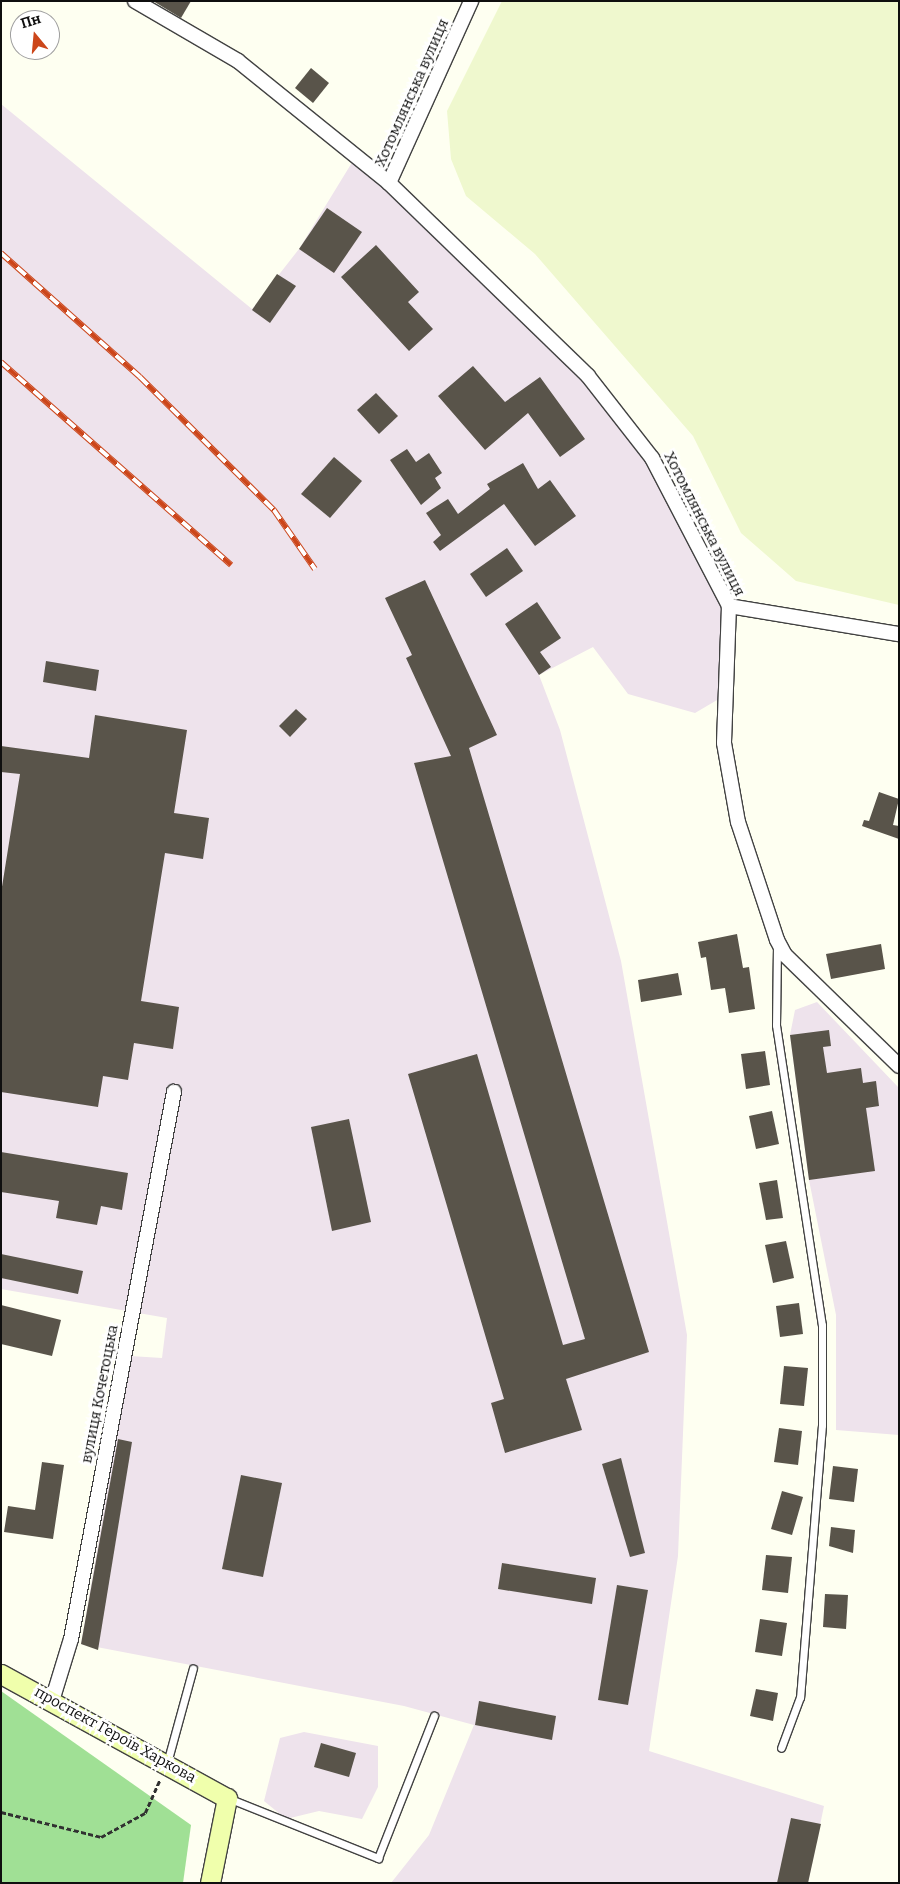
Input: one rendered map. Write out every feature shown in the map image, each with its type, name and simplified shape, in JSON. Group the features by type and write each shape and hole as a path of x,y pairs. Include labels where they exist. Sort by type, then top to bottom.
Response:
{"street":[{"path":"135,1 238,61 390,183"},
{"name":"Хотомлянська вулиця","path":"471,1 390,183 588,376 652,458 729,606 724,744 738,822 777,940 785,955 899,1066"},
{"path":"729,606 899,634"},
{"name":"вулиця Кочетоцька","path":"52,1701 71,1639 174,1092"},
{"name":"проспект Героїв Харкова","path":"1,1674 167,1763 227,1798"},
{"path":"210,1883 227,1798"}],"lane":[{"path":"777,940 776,1025 822,1325 822,1425 800,1697 781,1748"},
{"path":"167,1763 193,1668"},
{"path":"227,1798 378,1858 434,1716"}],"path":[{"path":"1,1812 101,1838 146,1813 167,1763"}],"shaded area":[{"path":"1,104 252,309 299,249 356,156 588,376 652,458 729,606 729,693 695,713 628,694 593,647 539,675 560,730 621,961 687,1335 678,1556 649,1751 824,1806 808,1883 391,1883 429,1835 474,1725 404,1706 81,1644 130,1356 162,1358 167,1318 1,1289"},
{"path":"817,1002 899,1088 899,1435 836,1430 836,1315 809,1180 790,1035 795,1010"},
{"path":"304,1732 378,1746 378,1787 362,1819 319,1811 286,1819 264,1801 280,1738"}],"green space":[{"path":"502,1 899,1 899,605 796,581 741,533 693,436 535,254 466,196 451,159 447,111"},
{"path":"1,1691 191,1825 183,1883 1,1883"}],"building":[{"path":"153,1 191,1 181,18"},
{"path":"311,68 329,83 313,103 295,88"},
{"path":"327,208 362,232 334,273 299,249"},
{"path":"376,245 419,292 408,302 433,329 409,351 341,277"},
{"path":"277,274 296,286 270,323 252,310"},
{"path":"473,366 505,402 540,377 585,439 560,457 528,413 485,450 438,396"},
{"path":"376,393 398,416 379,434 357,410"},
{"path":"407,449 416,462 429,453 442,473 435,478 441,488 421,505 390,460"},
{"path":"334,457 362,481 330,518 301,494"},
{"path":"523,463 538,489 550,480 576,516 535,546 504,504 440,551 433,542 441,535 426,513 448,499 458,514 490,489 487,484"},
{"path":"507,548 523,571 486,597 470,574"},
{"path":"425,580 497,735 469,748 649,1352 566,1379 582,1430 505,1453 491,1403 504,1399 408,1074 477,1054 563,1345 585,1339 414,763 451,756 406,658 412,655 385,598"},
{"path":"537,602 561,638 540,652 551,667 539,675 505,624"},
{"path":"46,661 99,670 96,691 43,682"},
{"path":"296,709 307,719 290,737 279,726"},
{"path":"95,715 187,730 174,813 209,818 203,859 165,853 141,1001 179,1007 173,1049 134,1043 128,1080 103,1076 98,1107 1,1092 1,893 20,774 1,772 1,746 89,758"},
{"path":"879,792 899,799 893,825 899,826 899,839 862,826 864,820 869,821"},
{"path":"737,934 743,968 749,967 755,1009 729,1013 725,988 711,990 706,957 701,958 698,942"},
{"path":"881,944 885,969 831,979 826,954"},
{"path":"678,973 682,995 641,1002 638,980"},
{"path":"829,1030 831,1046 823,1047 827,1073 861,1068 863,1083 876,1081 879,1106 866,1108 875,1171 809,1180 790,1035"},
{"path":"765,1051 770,1085 746,1089 741,1054"},
{"path":"772,1111 779,1144 756,1149 749,1116"},
{"path":"349,1119 371,1222 332,1231 311,1127"},
{"path":"1,1152 128,1173 122,1210 101,1206 97,1225 56,1218 59,1201 1,1192"},
{"path":"777,1180 783,1218 766,1220 759,1183"},
{"path":"786,1241 794,1278 773,1283 765,1245"},
{"path":"1,1254 83,1271 78,1294 1,1278"},
{"path":"799,1303 803,1334 780,1337 776,1306"},
{"path":"1,1305 61,1320 52,1356 1,1344"},
{"path":"784,1366 808,1368 804,1406 780,1404"},
{"path":"779,1428 802,1431 798,1465 774,1462"},
{"path":"118,1439 132,1442 98,1650 81,1644"},
{"path":"621,1458 645,1553 630,1557 602,1464"},
{"path":"42,1462 64,1465 53,1539 4,1532 8,1506 35,1510"},
{"path":"833,1466 858,1469 854,1502 829,1499"},
{"path":"241,1475 282,1483 263,1577 222,1569"},
{"path":"782,1491 803,1497 792,1535 771,1529"},
{"path":"831,1527 855,1530 853,1553 829,1546"},
{"path":"766,1555 792,1557 788,1593 762,1590"},
{"path":"502,1563 596,1578 592,1604 498,1589"},
{"path":"617,1585 648,1590 628,1705 598,1700"},
{"path":"825,1594 848,1595 846,1629 823,1627"},
{"path":"760,1619 787,1623 782,1656 755,1652"},
{"path":"756,1689 778,1693 773,1721 750,1716"},
{"path":"479,1701 556,1716 552,1740 475,1725"},
{"path":"321,1743 356,1753 349,1777 314,1767"},
{"path":"791,1818 821,1824 808,1883 777,1883"}],"railway":[{"path":"1,253 140,377 274,510 315,569"},
{"path":"1,362 231,565"}]}
